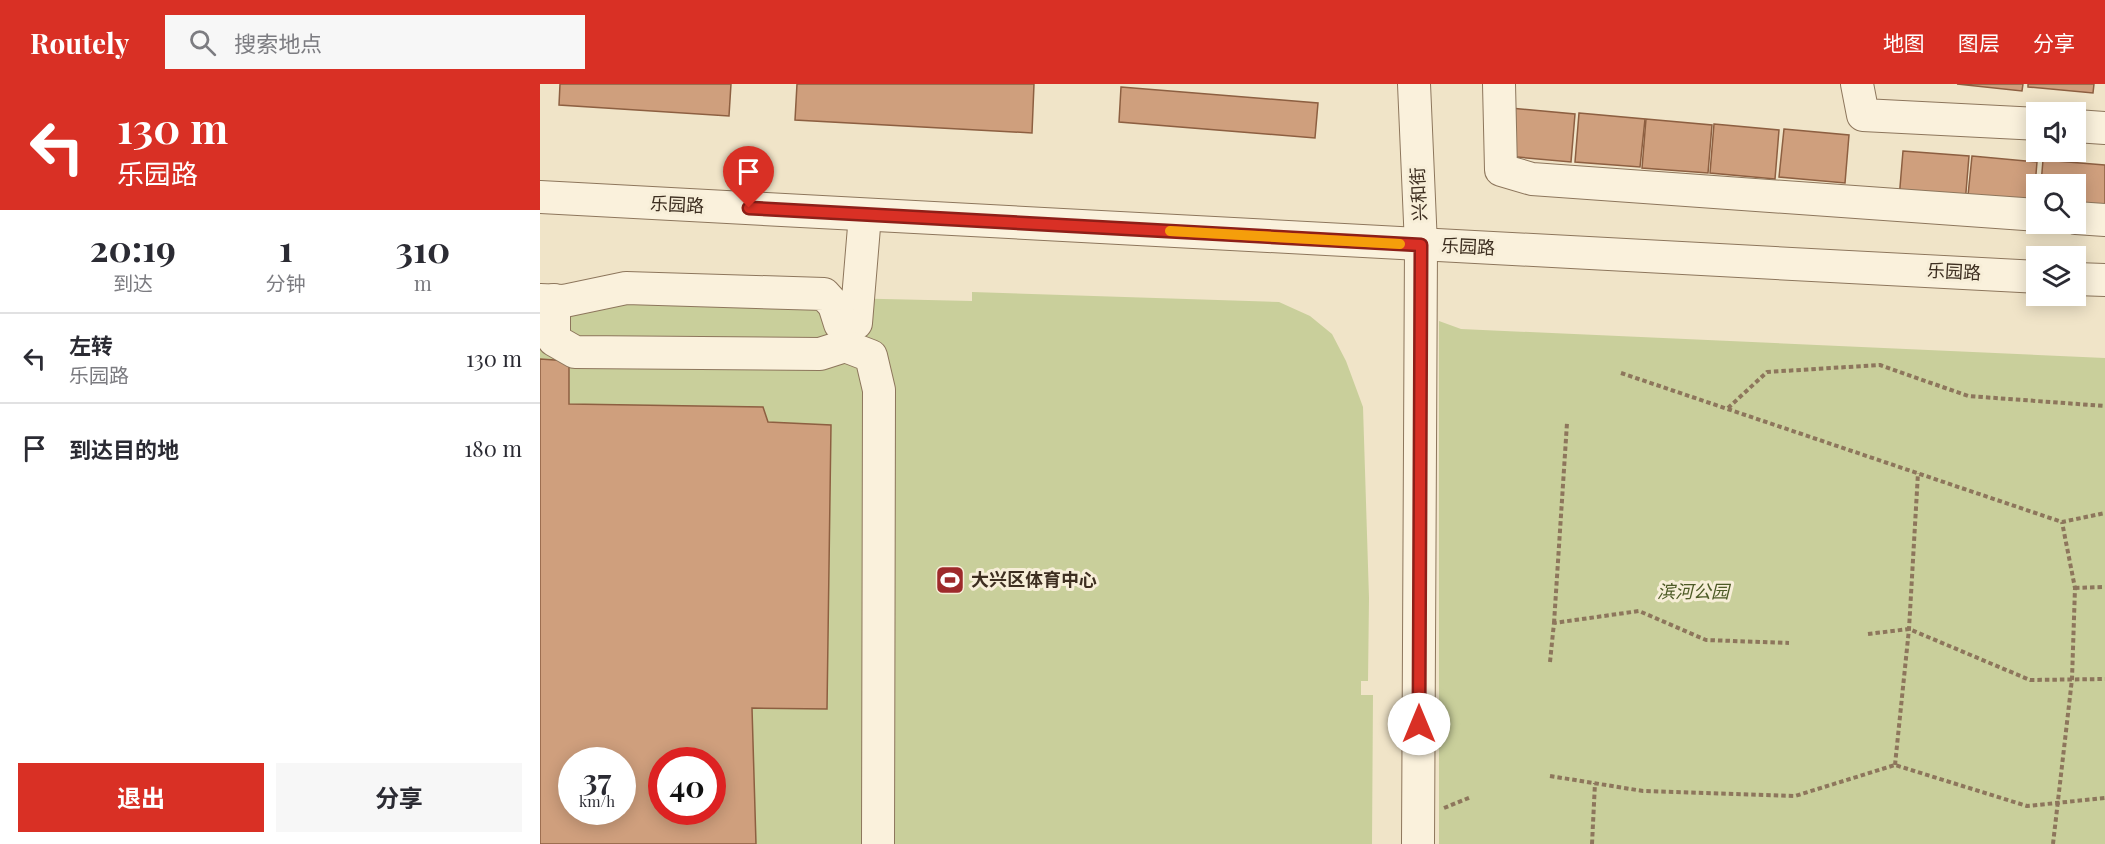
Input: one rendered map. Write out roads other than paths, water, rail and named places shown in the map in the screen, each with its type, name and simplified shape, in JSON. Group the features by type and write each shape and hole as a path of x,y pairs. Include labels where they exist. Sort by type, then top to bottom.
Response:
{"street":[{"name":"兴和街","path":"1414,84 1421,245 1418,844"},
{"path":"1499,84 1501,170 1532,179 2026,214"},
{"path":"1857,84 1863,115 2026,123"},
{"path":"2086,127 2105,128"},
{"name":"乐园路","path":"540,197 2026,276"},
{"path":"865,215 855,323 846,335 820,354 575,352 554,340 547,300 564,301 626,288 824,294 834,305 846,335 871,356 879,390 878,844"},
{"path":"2086,219 2105,220"},
{"path":"2086,279 2105,280"}],"place":[{"name":"大兴区体育中心","path":"950,580"}],"park label":[{"name":"滨河公园","path":"1693,592"}]}
